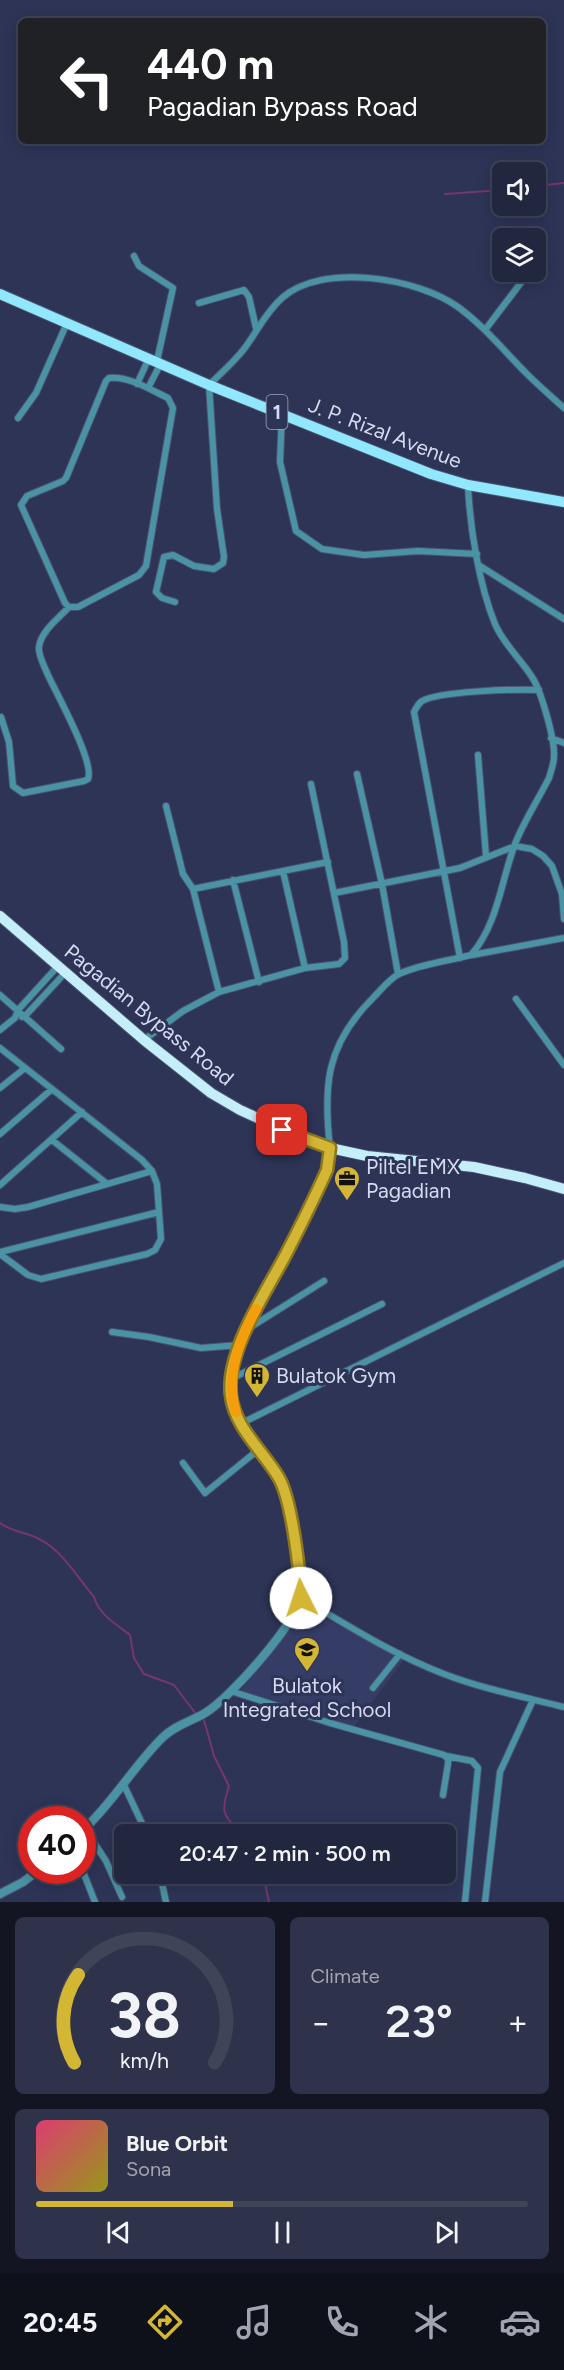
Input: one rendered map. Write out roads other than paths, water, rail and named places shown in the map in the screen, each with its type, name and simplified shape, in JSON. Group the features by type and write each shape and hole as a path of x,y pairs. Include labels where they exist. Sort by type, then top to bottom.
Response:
{"highway":[{"name":"Pagadian Bypass Road","path":"0,916 144,1040 211,1093 240,1110 303,1140 330,1148 367,1155 474,1167 564,1189"}],"main road":[{"name":"J. P. Rizal Avenue","path":"0,294 209,385 431,474 468,485 564,502"}],"street":[{"path":"134,256 139,266 173,288 148,388"},
{"path":"175,602 156,592 165,557 173,555 194,566 214,569 223,563 209,385 238,356 256,328 282,297 294,289 323,278 355,277 409,286 439,297 459,308 485,330 528,376 564,408"},
{"path":"485,330 521,282"},
{"path":"198,303 244,290 249,297 256,328"},
{"path":"18,418 36,393 67,323"},
{"path":"137,384 156,361"},
{"path":"109,378 117,378 148,388 168,398 172,408 146,566 140,575 78,607 69,607 65,603 21,505 27,496 63,482 66,478 109,378"},
{"path":"282,414 280,462 296,531 322,549 363,555 418,551 477,554"},
{"path":"468,485 479,566 500,636 533,678 539,690 555,754 549,778 515,846 487,933 471,955"},
{"path":"479,566 564,619"},
{"path":"1,717 7,731 13,786 16,789 23,792 88,779 88,765 84,752 38,649 41,639 69,607"},
{"path":"460,958 414,712 424,700 445,696 496,690 539,690"},
{"path":"551,738 564,743"},
{"path":"478,755 486,856"},
{"path":"357,774 382,885 398,974"},
{"path":"144,1040 183,1011 219,992 305,968 339,964 345,958 346,952 311,784"},
{"path":"166,806 183,874 193,889 219,992"},
{"path":"334,893 460,868 515,846 532,849 552,866 562,894 564,919"},
{"path":"193,889 328,862"},
{"path":"283,871 305,968"},
{"path":"233,880 259,982"},
{"path":"96,1816 148,1752 171,1729 206,1713 250,1673 270,1647 301,1598 298,1561 285,1492 242,1423 231,1397 231,1379 246,1330 327,1170 330,1148 327,1090 335,1052 344,1034 359,1011 398,974 471,955 488,954 564,938"},
{"path":"15,1018 18,1010 61,970"},
{"path":"0,1030 15,1018 25,1016 61,970"},
{"path":"0,995 61,1049"},
{"path":"516,999 564,1065"},
{"path":"0,1048 82,1112 152,1171 158,1184 161,1239 155,1250 147,1254 41,1279 27,1275 0,1253"},
{"path":"0,1088 25,1068"},
{"path":"0,1134 52,1089"},
{"path":"0,1185 82,1112"},
{"path":"52,1140 106,1183"},
{"path":"0,1207 15,1209 28,1207 152,1171"},
{"path":"0,1253 159,1212"},
{"path":"242,1423 564,1263"},
{"path":"246,1330 324,1281"},
{"path":"231,1379 382,1304"},
{"path":"112,1332 149,1336 201,1348 240,1345"},
{"path":"183,1463 205,1493 258,1450"},
{"path":"301,1598 400,1654 444,1674 496,1691 564,1707"},
{"path":"374,1688 400,1654"},
{"path":"231,1691 330,1723 472,1761 478,1768 465,1902"},
{"path":"485,1902 500,1772 533,1700"},
{"path":"443,1795 448,1764 444,1755"},
{"path":"123,1783 142,1824"},
{"path":"96,1847 106,1861 122,1897"},
{"path":"0,1894 18,1884"},
{"path":"88,1884 95,1902"},
{"path":"162,1884 166,1902"}],"waterway":[{"path":"546,185 564,183"},
{"path":"445,194 492,191"},
{"path":"0,1523 39,1539 55,1550 94,1597 104,1614 130,1635 134,1658 144,1674 174,1685 196,1714"},
{"path":"204,1720 214,1756 229,1786 224,1808 233,1824"},
{"path":"265,1884 269,1902"}],"place":[{"name":"Piltel EMX Pagadian","path":"347,1202"},
{"name":"Bulatok Gym","path":"257,1399"},
{"name":"Bulatok Integrated School","path":"307,1673"}]}
